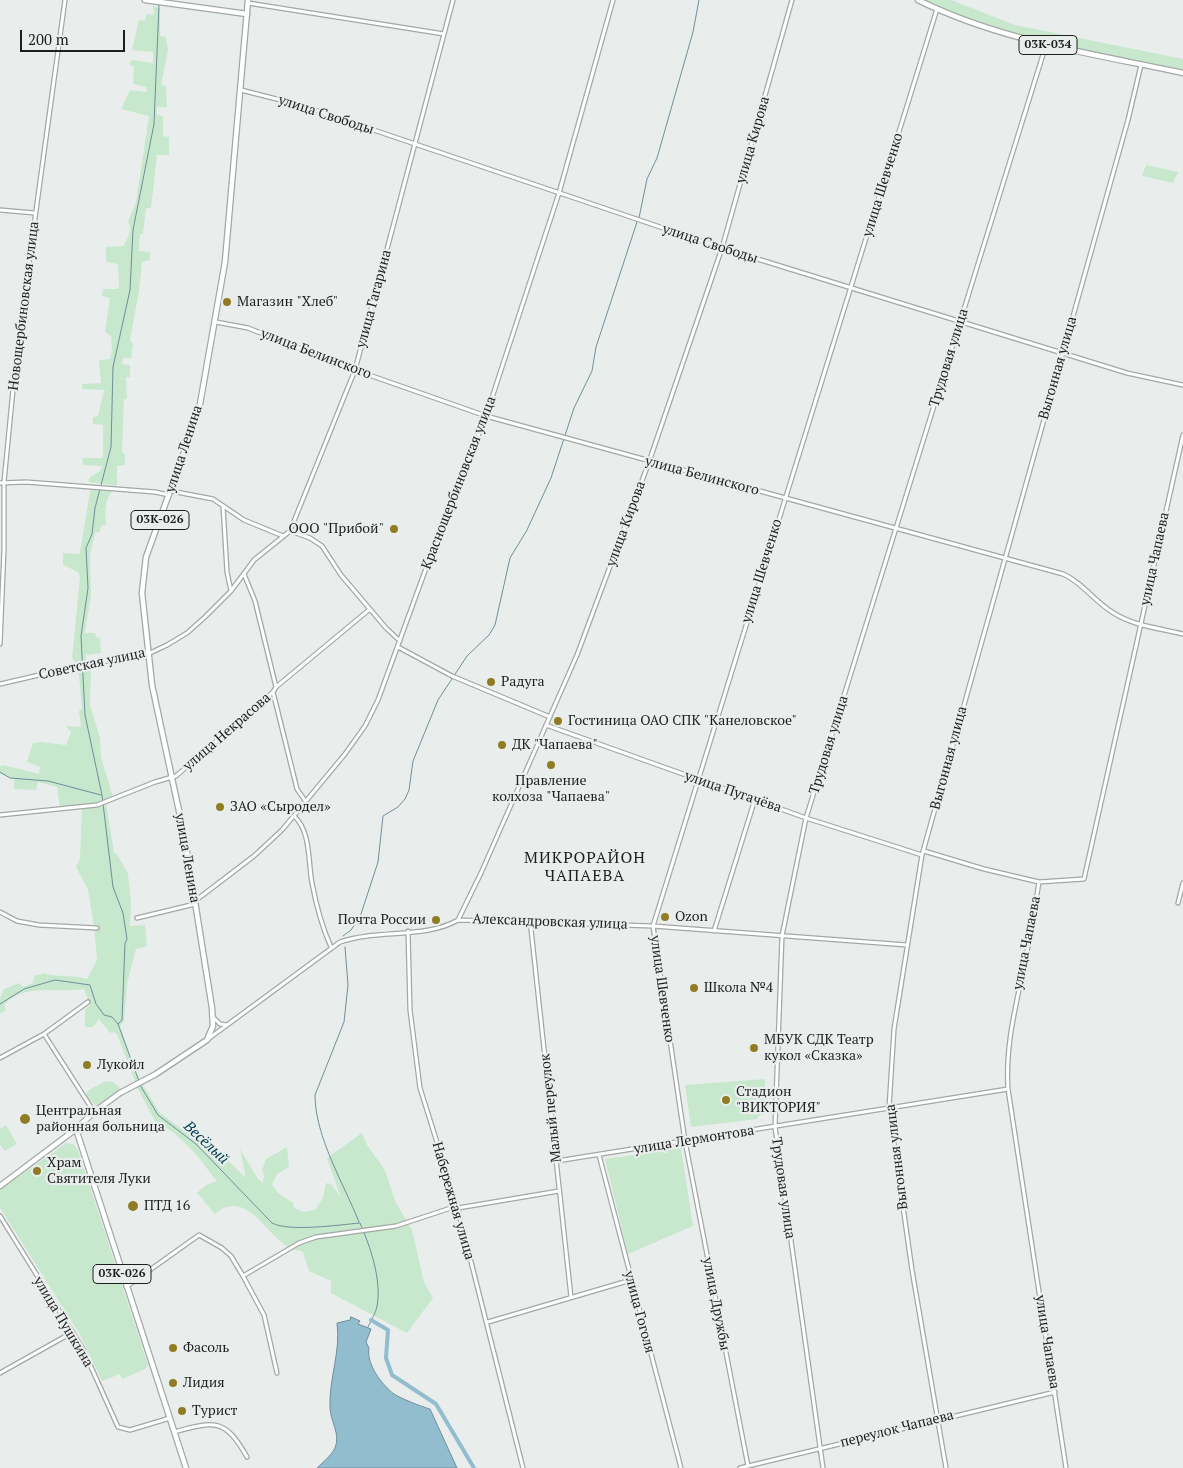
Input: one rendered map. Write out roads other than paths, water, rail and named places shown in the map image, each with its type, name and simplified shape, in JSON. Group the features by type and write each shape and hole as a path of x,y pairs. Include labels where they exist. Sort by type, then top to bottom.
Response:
{"main road":[{"path":"145,0 247,14"},
{"name":"03К-034","path":"918,0 986,28 1046,45 1183,73"},
{"name":"улица Ленина","path":"207,1040 213,1030 213,1017 173,777 148,654 143,616 143,571 200,404 216,322 225,262 248,2"},
{"name":"Александровская улица","path":"0,1186 76,1129 94,1112 207,1040"},
{"name":"03К-026","path":"76,1129 186,1468"}],"street":[{"name":"Новощербиновская улица","path":"0,644 2,483 17,348 65,0"},
{"name":"улица Гагарина","path":"244,573 254,560 290,530 355,370 453,0"},
{"name":"Краснощербиновская улица","path":"195,903 254,856 294,816 365,726 378,700 429,560 486,416 559,193 613,0"},
{"name":"улица Кирова","path":"458,920 481,873 577,655 649,462 722,248 792,0"},
{"path":"248,2 406,26 444,34"},
{"name":"улица Шевченко","path":"685,1141 653,926 937,9"},
{"name":"Трудовая улица","path":"823,1468 775,1127 782,936 806,818 1046,45"},
{"name":"Выгонная улица","path":"946,1468 912,1270 889,1108 894,1029 923,853 1128,120 1141,64"},
{"name":"улица Свободы","path":"241,90 300,105 722,248 1127,373 1183,385"},
{"path":"0,210 35,214"},
{"name":"улица Белинского","path":"216,322 248,328 355,370 486,416 1074,579 1113,613 1142,624 1183,634"},
{"name":"улица Чапаева","path":"1066,1468 1008,1089 1006,1062 1010,1026 1026,956 1039,882 1084,879 1183,435"},
{"path":"2,483 170,493 213,499 244,520 283,536"},
{"path":"223,505 227,572 231,591"},
{"path":"290,530 310,538 322,546 341,575 400,642"},
{"path":"244,573 255,601 276,687"},
{"name":"Советская улица","path":"0,684 78,666 148,654 187,633 231,591 244,573"},
{"name":"улица Некрасова","path":"0,815 97,805 173,777 183,771 273,692 276,687 370,609"},
{"path":"398,647 452,676 550,717"},
{"path":"273,692 297,789 306,802"},
{"path":"266,698 276,701"},
{"name":"улица Пугачёва","path":"546,725 806,818 923,853 1039,882"},
{"path":"714,930 755,799"},
{"path":"294,816 304,829 312,884 325,935 331,947"},
{"path":"1178,903 1183,883"},
{"path":"137,918 195,903"},
{"path":"0,909 18,921 39,925 97,928"},
{"name":"Александровская улица","path":"207,1040 331,947 348,939 444,926 458,920 530,920 653,926 907,945"},
{"name":"Малый переулок","path":"530,920 571,1297"},
{"name":"Набережная улица","path":"408,931 410,1010 417,1076 457,1207 488,1322 523,1468"},
{"path":"0,1058 44,1034 88,1002"},
{"path":"213,1017 220,1024 227,1025"},
{"path":"44,1034 94,1112"},
{"name":"улица Лермонтова","path":"557,1161 1008,1089"},
{"name":"улица Дружбы","path":"685,1141 748,1466"},
{"name":"улица Гоголя","path":"599,1155 681,1468"},
{"path":"243,1276 299,1243 332,1234 396,1226 457,1207 559,1191"},
{"name":"улица Пушкина","path":"0,1216 82,1348 116,1424 122,1429 130,1430 170,1418"},
{"path":"126,1287 199,1235 222,1248 231,1256 264,1316 277,1373"},
{"path":"488,1322 631,1280"},
{"path":"0,1373 73,1332"},
{"name":"переулок Чапаева","path":"740,1468 1055,1392"},
{"path":"174,1432 211,1424 222,1426 235,1436 247,1457"}],"water":[{"path":"351,1317 360,1321 358,1324 371,1329 366,1342 369,1348 372,1367 380,1380 394,1394 430,1409 457,1468 317,1468 331,1454 337,1443 330,1407 330,1396 337,1344 337,1323 350,1320"}],"waterway":[{"path":"639,218 647,179 657,158 693,32 699,0"},
{"path":"118,1024 122,1020 125,943 127,939 123,913 113,887 102,795 85,715 81,636 88,588 86,548 92,534 95,508 111,447 113,367 130,290 133,230 154,124 159,5"},
{"path":"343,936 351,930 360,917 378,862 383,816 398,807 405,799 409,790 413,761 438,700 467,656 489,635 495,625 510,558 527,530 551,478 574,408 592,371 596,347 637,222"},
{"path":"0,772 10,778 48,781 101,795"},
{"path":"345,947 348,985 344,1022 315,1095 316,1111 325,1144 359,1222"},
{"name":"Весёлый","path":"0,1004 24,989 55,980 90,985 96,1004 104,1015 112,1017 118,1024 139,1081"},
{"name":"Весёлый","path":"140,1085 158,1115 196,1144 272,1223 290,1227 360,1223 368,1242 378,1285 375,1314 368,1327"},
{"path":"371,1320 388,1330 386,1358 392,1375 436,1404 474,1468"}],"place":[{"name":"Магазин \"Хлеб\"","path":"227,302"},
{"name":"ООО \"Прибой\"","path":"394,529"},
{"name":"Радуга","path":"491,682"},
{"name":"Гостиница ОАО СПК \"Канеловское\"","path":"558,721"},
{"name":"ДК \"Чапаева\"","path":"502,745"},
{"name":"Правление колхоза \"Чапаева\"","path":"551,765"},
{"name":"ЗАО «Сыродел»","path":"220,807"},
{"name":"Ozon","path":"665,917"},
{"name":"Почта России","path":"436,920"},
{"name":"Школа №4","path":"694,988"},
{"name":"МБУК СДК Театр кукол «Сказка»","path":"754,1048"},
{"name":"Лукойл","path":"87,1065"},
{"name":"Стадион \"ВИКТОРИЯ\"","path":"726,1100"},
{"name":"Центральная районная больница","path":"25,1119"},
{"name":"Храм Святителя Луки","path":"37,1171"},
{"name":"ПТД 16","path":"133,1206"},
{"name":"Фасоль","path":"173,1348"},
{"name":"Лидия","path":"173,1383"},
{"name":"Турист","path":"182,1411"}],"district":[{"name":"МИКРОРАЙОН ЧАПАЕВА","path":"585,867"}]}
